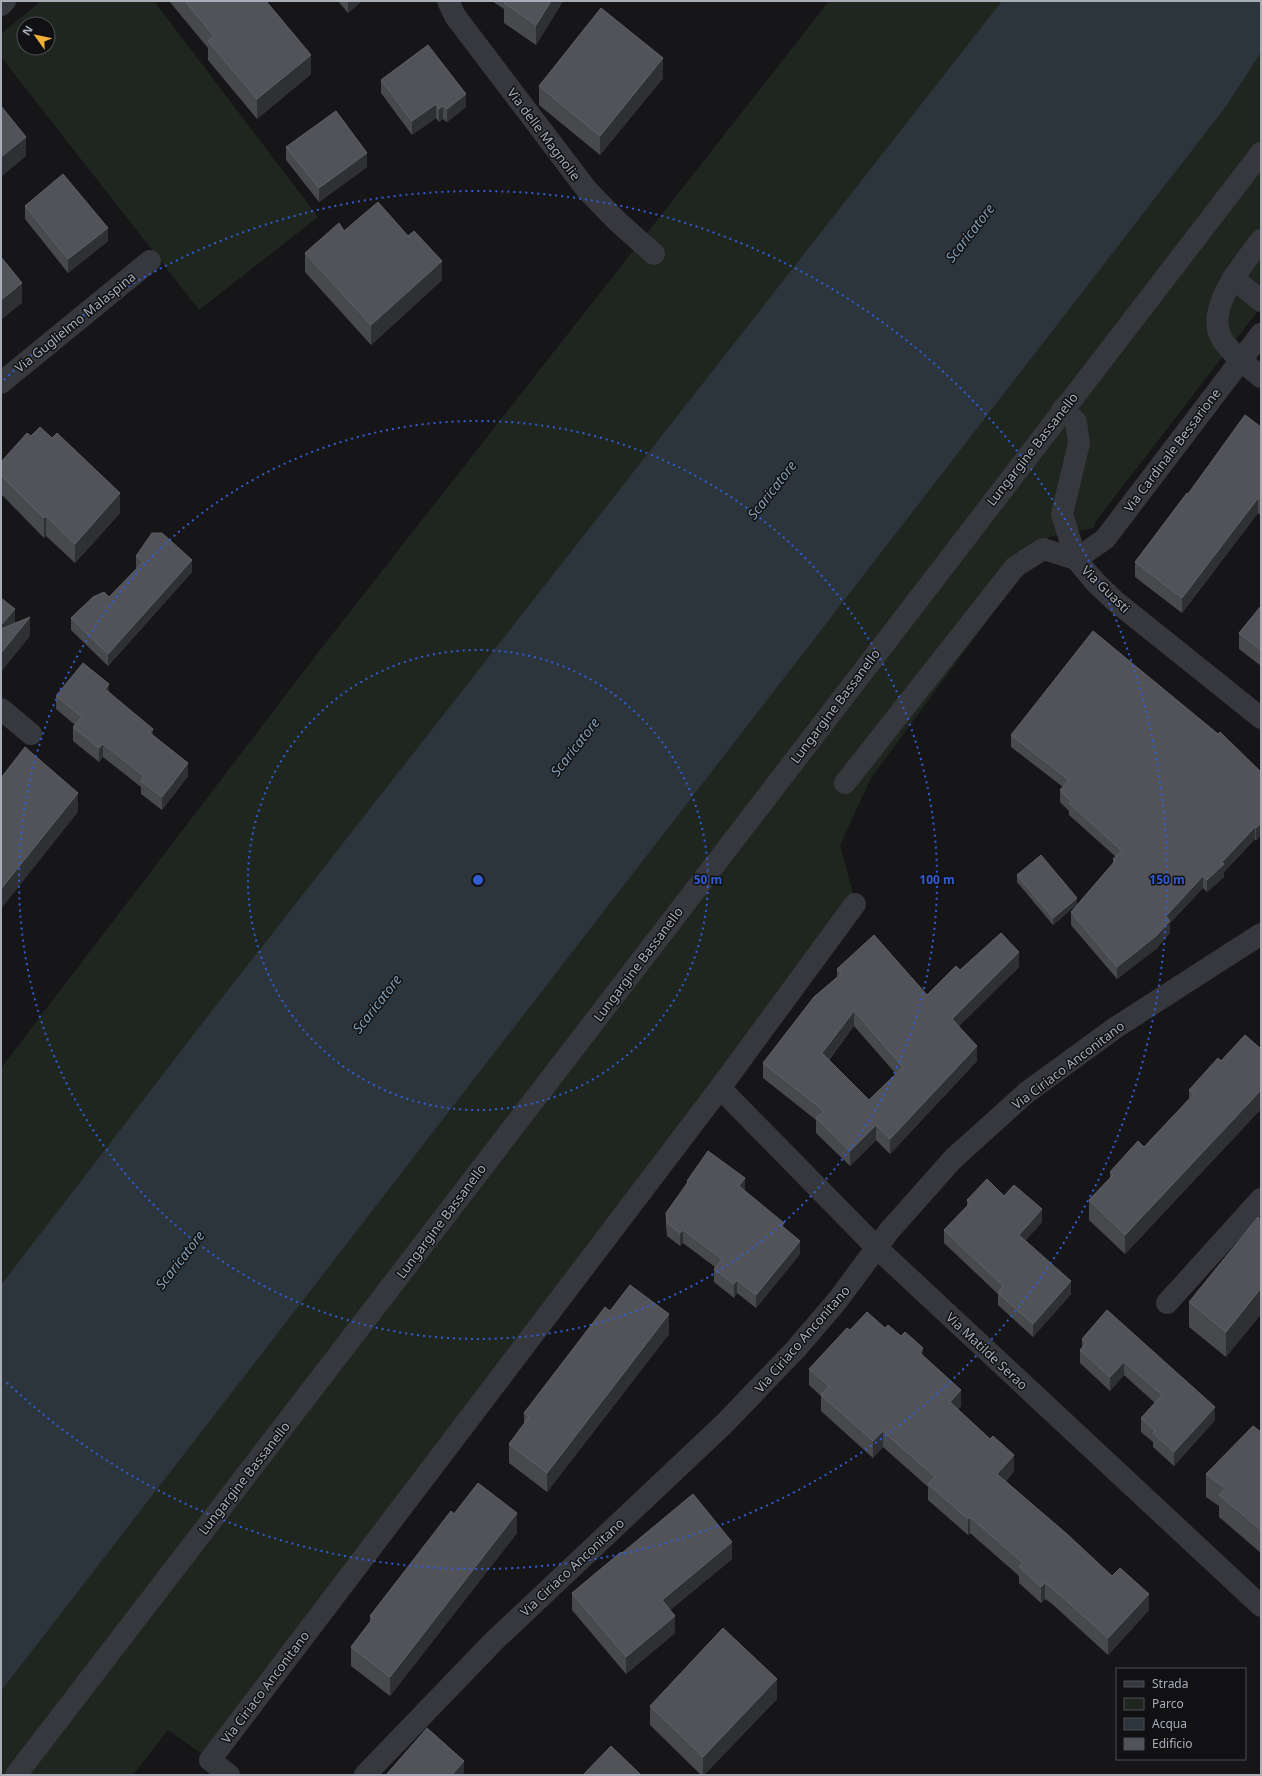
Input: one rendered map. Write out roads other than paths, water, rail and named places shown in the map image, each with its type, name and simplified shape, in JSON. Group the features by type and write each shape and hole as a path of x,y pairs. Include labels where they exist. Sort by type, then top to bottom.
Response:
{"street":[{"path":"1,5 5,1"},
{"name":"Via delle Magnolie","path":"448,1 460,22 587,190 617,221 654,254"},
{"name":"Lungargine Bassanello","path":"16,1775 1261,153"},
{"path":"1261,240 1233,278 1224,294 1218,314 1220,335 1241,360 1261,377"},
{"name":"Via Guglielmo Malaspina","path":"1,383 150,261"},
{"path":"1233,278 1261,301"},
{"name":"Via Cardinale Bessarione","path":"1076,559 1105,539 1261,334"},
{"name":"Via Guasti","path":"1063,409 1076,422 1079,443 1062,514 1076,559 1096,583 1115,601 1261,718"},
{"path":"845,783 1015,567 1043,549 1076,559"},
{"path":"1,709 31,734"},
{"name":"Via Ciriaco Anconitano","path":"229,1775 210,1760 720,1088 855,904"},
{"name":"Via Ciriaco Anconitano","path":"365,1775 492,1642 724,1424 800,1344 837,1301 889,1231 953,1159 1026,1093 1114,1028 1260,936"},
{"name":"Via Matilde Serao","path":"720,1088 877,1248 1261,1606"},
{"path":"1167,1304 1261,1199"}],"water":[{"name":"Scaricatore","path":"1002,1 1261,1 1261,52 1227,105 1,1691 1,1285 207,1017"}]}
